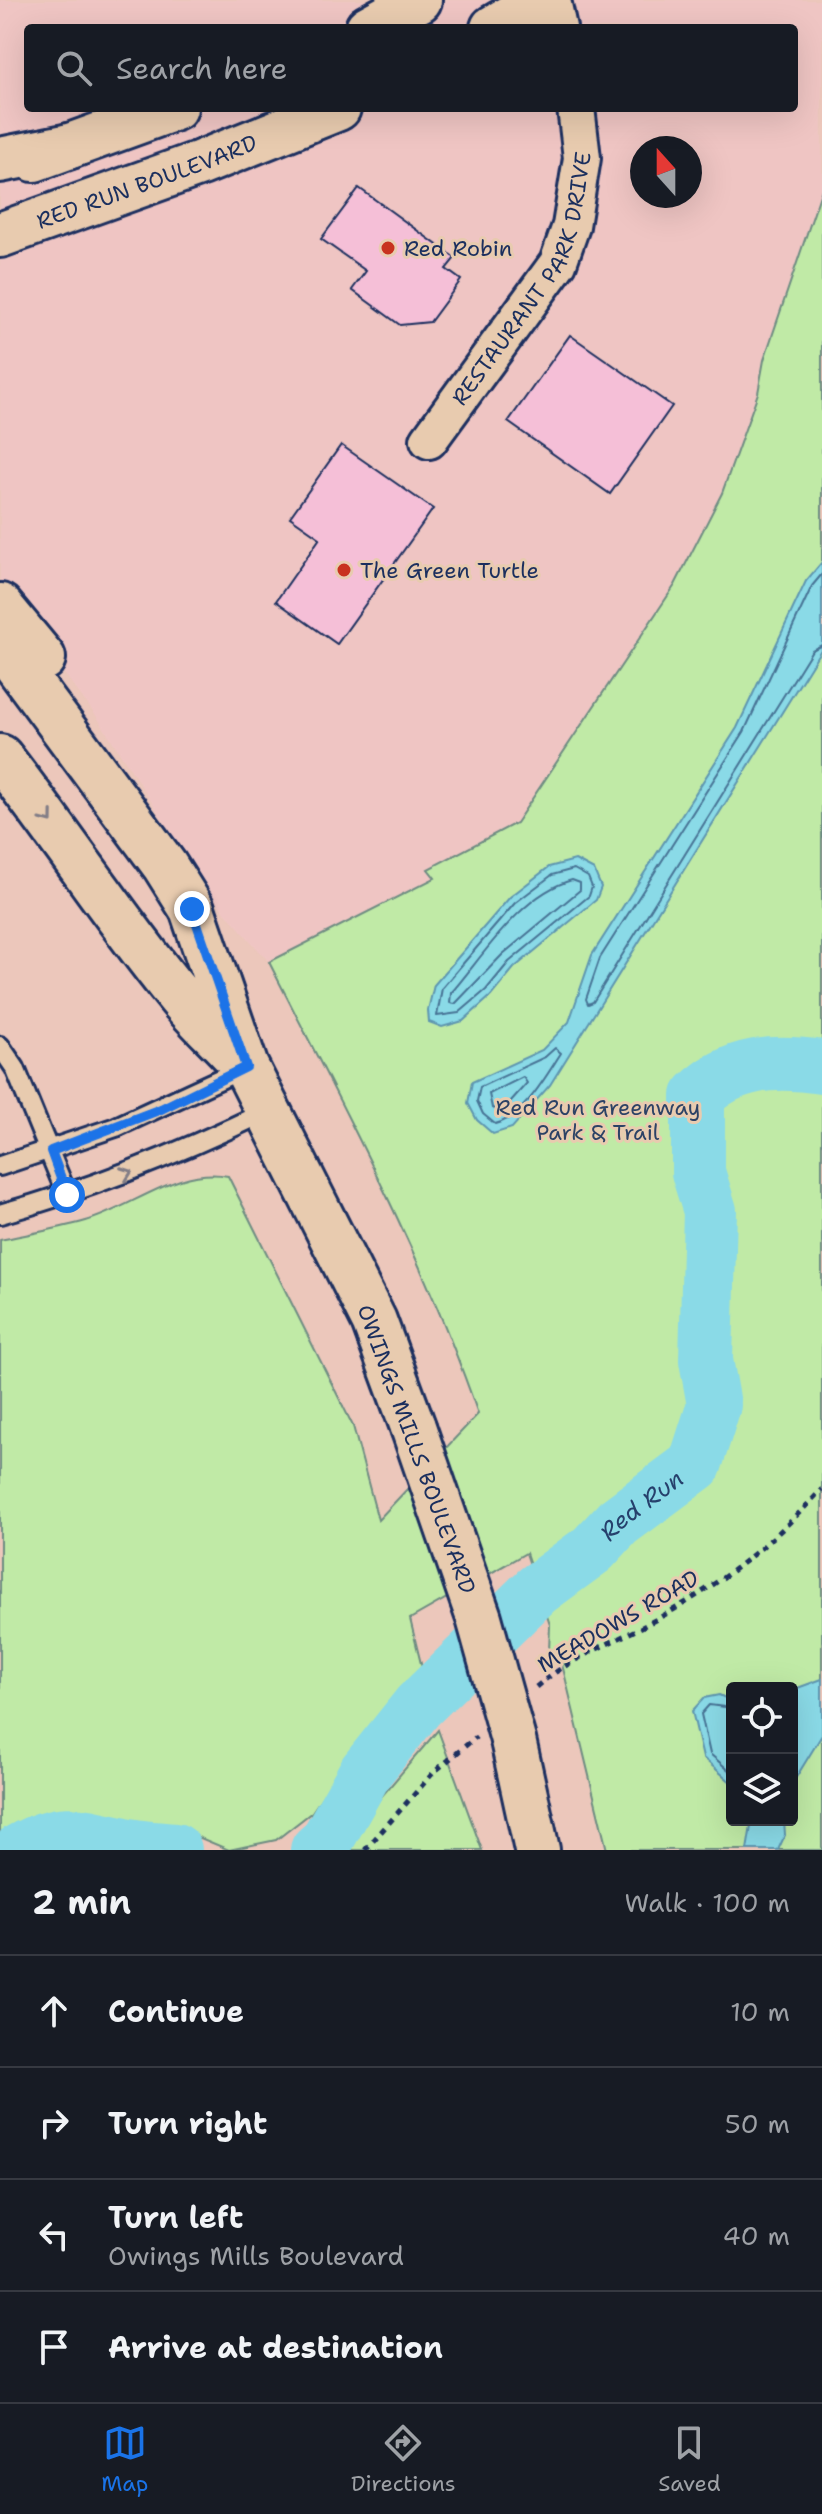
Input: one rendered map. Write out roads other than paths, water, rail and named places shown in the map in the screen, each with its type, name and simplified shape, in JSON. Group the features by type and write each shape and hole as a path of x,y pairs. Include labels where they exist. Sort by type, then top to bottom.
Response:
{"main road":[{"path":"375,24 419,0"},
{"path":"500,24 540,0"},
{"path":"0,171 164,112"},
{"name":"RED RUN BOULEVARD","path":"0,235 215,158 328,112"},
{"path":"0,160 70,146"},
{"path":"0,606 63,684 142,804 165,866"},
{"name":"OWINGS MILLS BOULEVARD","path":"0,643 165,866 192,909 246,1067 374,1321 413,1427 479,1618 496,1738 537,1850"},
{"name":"OWINGS MILLS BOULEVARD","path":"0,757 170,986 246,1067"}],"street":[{"path":"552,0 557,24"},
{"name":"RESTAURANT PARK DRIVE","path":"429,440 558,263 571,226 582,158 576,112"}],"lane":[{"path":"0,1046 15,1068 67,1195"},
{"path":"0,1166 51,1151 161,1109 246,1067"},
{"path":"0,1214 67,1195 182,1151 270,1110"}],"water":[{"path":"822,562 822,648 550,1085 512,1128 493,1134 477,1120 468,1103 472,1082 542,1050 569,1022 592,955 737,728 806,581"},
{"path":"575,860 594,870 601,887 596,900 514,968 491,996 463,1021 442,1027 429,1022 428,1010 434,985 510,897 549,867"},
{"path":"822,1679 822,1735 798,1774 798,1754 798,1688"},
{"path":"719,1695 726,1698 726,1778 703,1758 692,1711 704,1698"},
{"path":"751,1826 784,1826 785,1835 778,1850 747,1850"}],"waterway":[{"name":"Red Run","path":"317,1850 326,1842 366,1771 418,1706 537,1590 593,1549 618,1522 695,1465 714,1405 706,1360 710,1211 698,1172 698,1096 725,1076 756,1066 788,1064 822,1067"},
{"name":"Red Run","path":"20,1850 35,1842 72,1834 175,1850"}],"place":[{"name":"Red Robin","path":"388,248"},
{"name":"The Green Turtle","path":"344,570"}],"park label":[{"name":"Red Run Greenway Park & Trail","path":"598,1120"}]}
